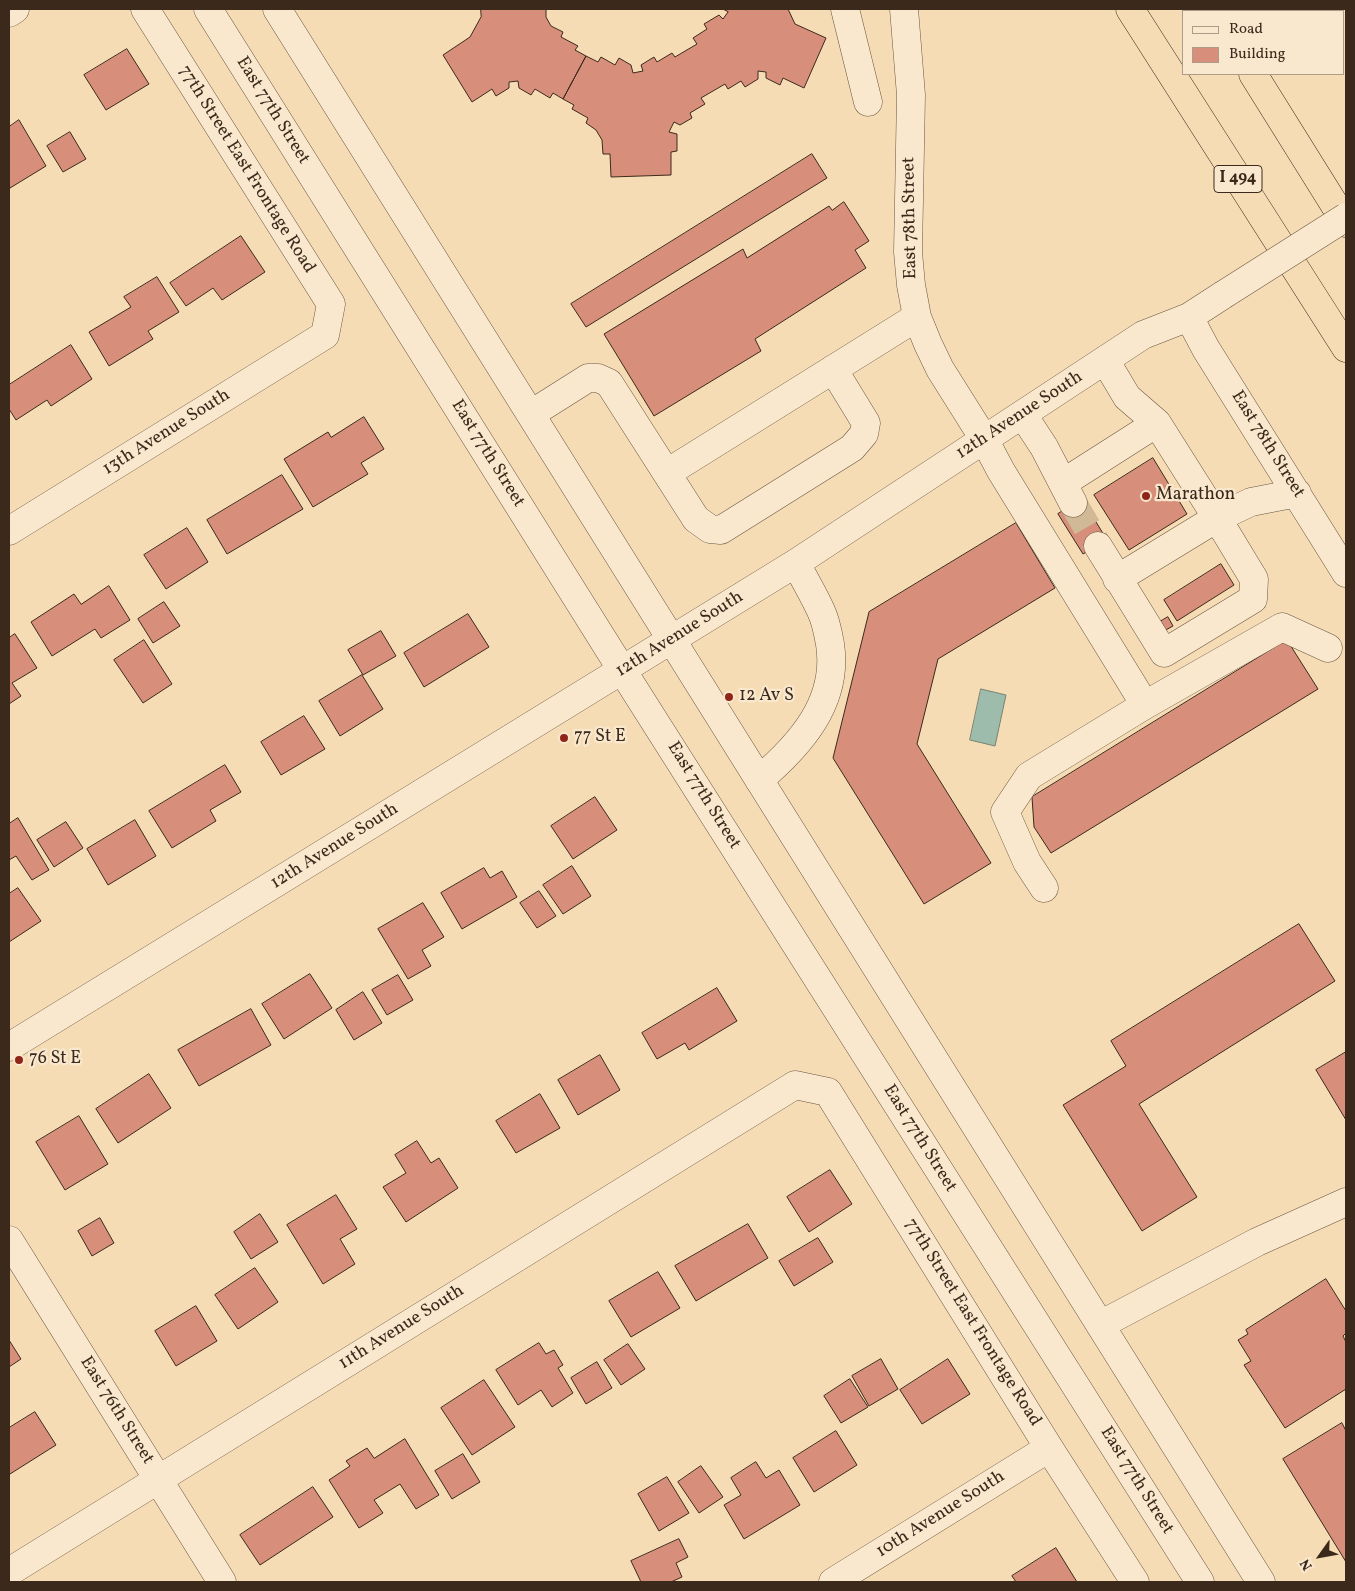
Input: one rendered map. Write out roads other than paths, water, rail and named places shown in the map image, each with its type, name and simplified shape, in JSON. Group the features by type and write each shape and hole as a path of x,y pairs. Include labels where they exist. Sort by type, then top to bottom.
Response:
{"highway":[{"name":"I 494","path":"1130,9 1346,348"},
{"path":"1254,75 1346,223"}],"street":[{"path":"9,12 15,9"},
{"name":"77th Street East Frontage Road","path":"146,9 330,304 326,335"},
{"name":"East 77th Street","path":"208,9 622,670 1200,1582"},
{"path":"278,9 1261,1582"},
{"path":"845,9 868,102"},
{"name":"East 78th Street","path":"904,9 911,95 908,252 911,285 917,317 940,368 984,439 1001,472 1146,705"},
{"name":"12th Avenue South","path":"9,1047 796,563 1143,335 1188,317 1346,217"},
{"path":"667,473 917,317"},
{"name":"East 78th Street","path":"1188,317 1346,573"},
{"name":"13th Avenue South","path":"9,531 326,335"},
{"path":"1098,546 1164,654 1253,599 1254,579 1217,518 1157,423 1127,396 1105,360"},
{"path":"531,414 588,378 598,378 609,383 696,519 710,528 721,530 852,448 864,434 866,422 833,369"},
{"path":"1023,415 1044,447 1068,493 1157,423"},
{"path":"1117,578 1217,518 1251,502 1297,493"},
{"path":"759,780 802,739 816,720 825,699 831,673 831,652 827,628 821,611 796,563"},
{"path":"1044,888 1028,862 1005,812 1029,776 1146,705 1282,628 1328,648"},
{"name":"77th Street East Frontage Road","path":"795,1085 828,1092 1049,1448 1135,1582"},
{"name":"11th Avenue South","path":"9,1572 795,1085"},
{"path":"1100,1325 1257,1242 1346,1202"},
{"name":"East 76th Street","path":"9,1240 222,1582"},
{"name":"10th Avenue South","path":"833,1582 1049,1448"}],"tunnel":[{"path":"1073,503 1098,546"}],"place":[{"name":"Marathon","path":"1146,496"},
{"name":"12 Av S","path":"729,697"},
{"name":"77 St E","path":"564,738"},
{"name":"76 St E","path":"19,1060"}]}
